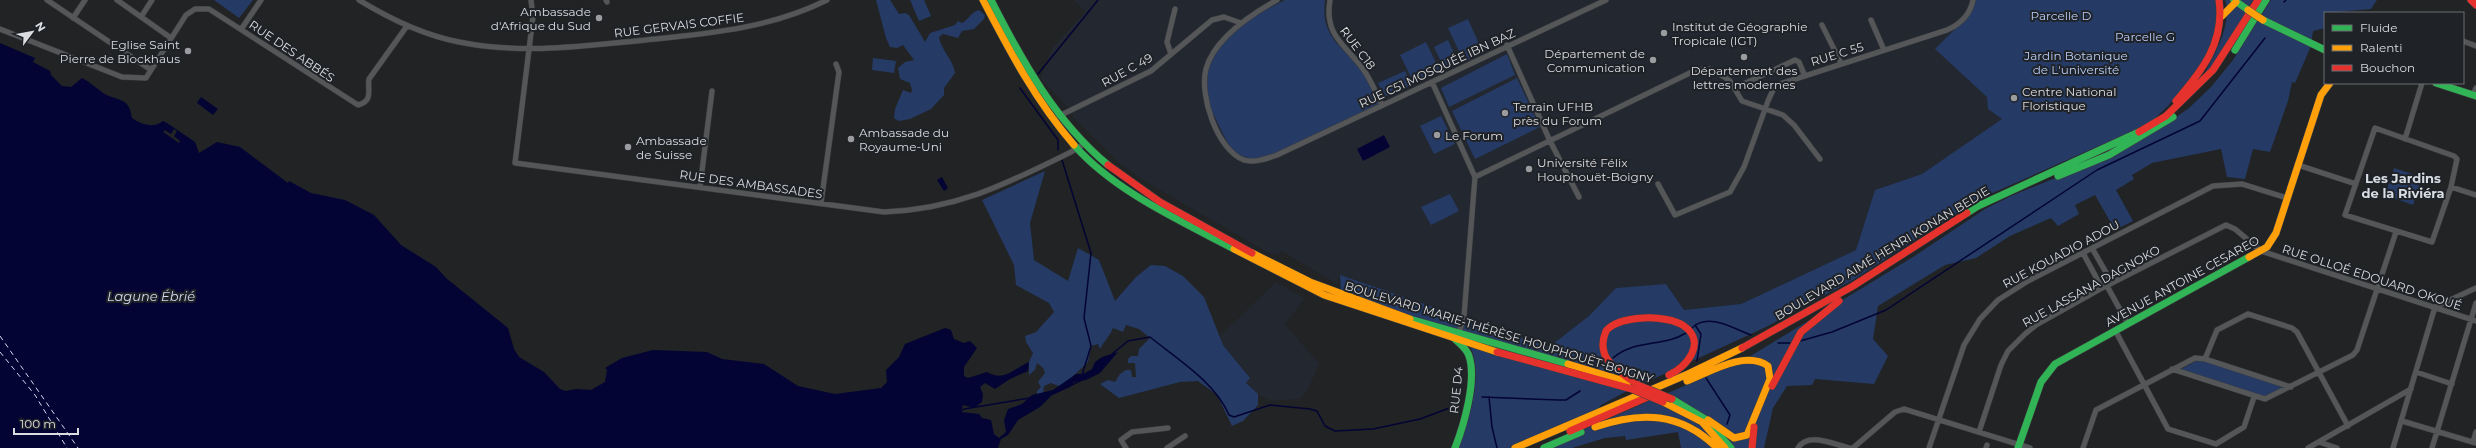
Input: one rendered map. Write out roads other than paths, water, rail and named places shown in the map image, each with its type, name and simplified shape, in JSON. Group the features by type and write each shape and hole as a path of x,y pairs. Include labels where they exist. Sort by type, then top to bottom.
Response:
{"main road":[{"name":"BOULEVARD MARIE-THÉRÈSE HOUPHOUËT-BOIGNY","path":"982,0 1032,93 1077,149 1110,178 1151,204 1300,284 1348,304 1672,399 1708,420 1732,448"},
{"name":"BOULEVARD MARIE-THÉRÈSE HOUPHOUËT-BOIGNY","path":"991,0 1030,72 1059,116 1084,144 1106,164 1172,209 1300,278 1384,310 1456,335"},
{"path":"2154,122 2190,85 2207,60 2219,33 2222,16 2219,0"},
{"name":"BOULEVARD AIMÉ HENRI KONAN BEDIE","path":"1529,448 1687,381 1765,339 1853,286 1978,206 2118,143 2154,122 2173,110 2213,70 2258,0"},
{"name":"BOULEVARD AIMÉ HENRI KONAN BEDIE","path":"1515,448 1688,374 1752,343 1777,336 1839,301 1977,212 2011,195 2109,156 2164,124 2196,98 2218,73 2266,0"},
{"path":"2471,0 2476,5"},
{"path":"2222,16 2234,1 2263,20 2304,42 2324,50"},
{"name":"AVENUE ANTOINE CESAREO","path":"2019,446 2038,390 2050,369 2067,356 2261,251 2276,233 2321,95 2329,84"},
{"path":"2441,84 2475,93"},
{"path":"1752,448 1755,421 1795,340 1805,328 1831,310 1839,301"},
{"path":"1597,412 1604,406 1684,368 1694,353 1694,345 1689,332 1679,322 1667,319 1628,319 1611,325 1602,343 1604,356 1612,368 1635,387"},
{"name":"RUE D4","path":"1455,448 1464,423 1470,362 1465,349 1456,335"},
{"path":"1687,381 1744,359 1762,360 1768,366 1770,379 1747,435 1734,438 1708,420"},
{"name":"BOULEVARD MARIE-THÉRÈSE HOUPHOUËT-BOIGNY","path":"1635,387 1702,422 1725,448"},
{"path":"1544,448 1614,420 1646,415 1665,417 1690,427 1717,448"}],"street":[{"path":"0,29 122,77 146,78 151,70 47,0"},
{"path":"73,18 85,0"},
{"path":"117,0 171,38"},
{"path":"141,17 152,0"},
{"path":"242,28 261,0"},
{"name":"RUE GERVAIS COFFIE","path":"359,0 407,26 458,42 529,50 730,31 784,17 827,0"},
{"path":"529,50 533,17 531,0"},
{"name":"RUE C51 MOSQUÉE IBN BAZ","path":"1277,0 1241,23 1224,40 1206,69 1204,95 1224,142 1236,156 1253,161 1277,155 1507,45 1606,0"},
{"name":"RUE C18","path":"1330,0 1328,16 1332,30 1341,45 1364,71 1382,105"},
{"name":"RUE C 55","path":"1658,184 1675,215 1730,192 1744,167 1773,90 1780,84 1804,74 1957,26 1968,14 1973,0"},
{"name":"RUE DES ABBÉS","path":"151,70 186,15 202,8 216,12 242,28 298,68 358,105 369,96 369,79 407,26"},
{"path":"1172,54 1168,47 1167,33 1175,8"},
{"name":"RUE C 49","path":"1059,116 1151,70 1205,25 1217,18 1230,18 1241,23"},
{"path":"1871,20 1884,50"},
{"path":"1822,25 1841,63"},
{"path":"2464,41 2476,46"},
{"path":"1507,45 1550,141 1579,198"},
{"name":"RUE DES AMBASSADES","path":"529,50 516,163 884,212 929,208 955,203 977,196 1077,149 1084,144"},
{"path":"1735,88 1794,60 1799,62 1804,74"},
{"path":"821,204 839,72 836,64"},
{"path":"1475,177 1696,70 1709,68 1727,78 1735,88 1742,101 1783,115 1794,125 1820,159"},
{"path":"1432,82 1475,177 1463,318 1456,335"},
{"path":"2405,139 2422,84"},
{"path":"700,187 712,91"},
{"path":"2375,128 2454,156 2457,162 2451,187 2432,242 2345,215 2356,184 2375,128"},
{"path":"2298,165 2356,184"},
{"name":"RUE KOUADIO ADOU","path":"1929,448 1964,345 1980,319 1998,300 2028,281 2213,186 2242,184 2287,198"},
{"path":"2451,187 2476,195"},
{"name":"RUE LASSANA DAGNOKO","path":"1979,432 2001,365 2017,340 2036,325 2107,286 2226,225 2235,229 2261,251"},
{"path":"2172,370 2254,397 2268,399 2353,355 2357,350 2396,232"},
{"path":"2092,248 2108,278 2107,286"},
{"name":"RUE OLLOÉ EDOUARD OKOUÉ","path":"2261,251 2377,290 2474,320"},
{"path":"2083,253 2099,282 2107,286 2128,324"},
{"path":"2099,282 2108,278"},
{"path":"2392,448 2402,421 2435,307 2476,288"},
{"path":"2432,448 2474,320 2476,303"},
{"path":"2205,359 2217,330 2240,317 2251,314 2295,329 2320,372 2348,426"},
{"path":"2115,330 2168,429 2216,444 2244,427 2254,397"},
{"path":"2083,448 2096,410 2188,360 2205,359 2291,387"},
{"path":"2416,372 2452,384"},
{"path":"2308,448 2411,389"},
{"path":"1853,448 1899,410 1908,410 2019,446 2030,448"},
{"path":"2402,421 2475,443 2476,432"},
{"path":"1126,448 1121,440 1129,433 1168,428"},
{"path":"1167,448 1185,436"},
{"path":"1798,448 1804,442 1815,439 1850,448"},
{"path":"2319,442 2337,448"}],"water":[{"name":"Lagune Ébrié","path":"0,43 35,58 33,62 50,71 51,75 62,86 71,87 82,78 108,96 125,103 131,111 132,118 143,124 155,125 163,121 167,123 195,142 199,153 217,142 240,147 288,183 289,181 311,193 345,200 374,215 401,245 436,267 446,278 508,328 514,349 519,357 544,372 560,389 566,391 576,389 591,390 605,382 607,370 605,368 622,358 653,350 707,352 722,359 764,364 798,386 835,394 881,388 887,382 886,370 899,357 905,344 945,328 951,330 954,339 964,343 970,341 977,348 964,367 964,376 968,378 987,372 993,375 1004,375 1029,362 1028,371 1010,379 995,389 985,383 980,387 983,394 982,402 974,408 963,405 961,412 979,414 982,418 991,420 994,434 999,438 1006,432 1004,420 1008,409 1022,404 1032,395 1053,390 1076,374 1083,374 1092,369 1095,362 1102,357 1118,352 1100,373 1086,380 1074,382 1070,387 1053,394 1040,407 1018,420 1008,435 1001,439 998,448 0,448"},
{"path":"201,97 218,109 213,115 197,103"},
{"path":"1384,135 1390,147 1363,161 1357,149"},
{"path":"942,177 948,188 944,191 937,180"}],"waterway":[{"path":"1038,74 1098,0"},
{"path":"1800,341 1832,332 1886,310 2097,170 2200,121 2265,38"},
{"path":"1020,88 1058,140 1058,150"},
{"path":"1062,160 1091,253 1084,318 1091,346 1082,375"},
{"path":"1692,328 1698,323 1713,322 1721,323 1751,335"},
{"path":"1695,325 1701,334 1697,361"},
{"path":"1613,358 1630,348 1668,340 1686,333"},
{"path":"1112,354 1128,341 1150,337 1205,382 1215,392 1229,415 1234,417 1270,405 1310,409 1317,411 1325,426 1335,431 1373,429 1420,419 1452,407"},
{"path":"1778,343 1790,343"},
{"path":"1706,378 1730,415 1727,424"},
{"path":"1053,394 1082,380"},
{"path":"1482,397 1566,400 1580,391"},
{"path":"1489,397 1492,427 1497,448"},
{"path":"960,412 964,409 1030,398"}],"place":[{"name":"Ambassade d'Afrique du Sud","path":"599,18"},
{"name":"Institut de Géographie Tropicale (IGT)","path":"1664,33"},
{"name":"Eglise Saint Pierre de Blockhaus","path":"188,51"},
{"name":"Département des lettres modernes","path":"1744,57"},
{"name":"Département de Communication","path":"1653,60"},
{"name":"Centre National Floristique","path":"2014,98"},
{"name":"Terrain UFHB près du Forum","path":"1505,113"},
{"name":"Le Forum","path":"1437,135"},
{"name":"Ambassade du Royaume-Uni","path":"851,139"},
{"name":"Ambassade de Suisse","path":"628,147"},
{"name":"Université Félix Houphouët-Boigny","path":"1529,169"}],"district":[{"name":"Les Jardins de la Riviéra","path":"2403,186"}],"park label":[{"name":"Parcelle D","path":"2061,15"},
{"name":"Parcelle G","path":"2145,36"},
{"name":"Jardin Botanique de L'université","path":"2076,62"}]}
